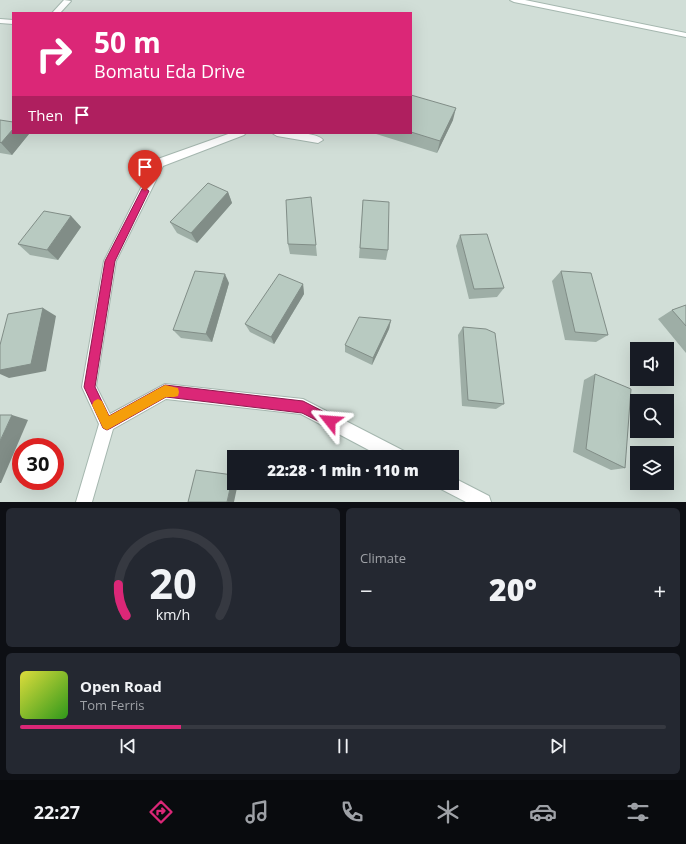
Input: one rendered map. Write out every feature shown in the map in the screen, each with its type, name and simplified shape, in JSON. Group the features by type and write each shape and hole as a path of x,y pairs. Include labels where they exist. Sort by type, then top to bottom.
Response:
{"street":[{"path":"514,0 686,35"},
{"path":"57,12 67,1"},
{"path":"0,21 12,22"},
{"path":"84,502 107,424 89,387 110,261 159,164 238,134"},
{"path":"283,134 318,140"},
{"path":"107,424 165,391 303,407 385,450"},
{"path":"459,489 483,502"}],"shaded area":[{"path":"0,0 686,0 686,502 0,502"}],"building":[{"path":"412,95 456,108 440,141 412,132"},
{"path":"0,120 12,122 12,130 1,143"},
{"path":"208,183 228,192 191,233 170,222"},
{"path":"311,197 316,245 288,244 286,200"},
{"path":"363,200 389,202 388,250 360,248"},
{"path":"44,211 71,216 47,250 18,244"},
{"path":"487,234 504,288 474,289 460,235"},
{"path":"195,271 225,274 206,334 173,330"},
{"path":"561,271 591,273 608,335 575,332"},
{"path":"279,274 303,284 271,337 245,324"},
{"path":"686,305 686,326 672,310"},
{"path":"43,308 31,364 0,370 0,345 8,314"},
{"path":"359,317 391,320 373,358 345,345"},
{"path":"463,327 486,329 495,333 504,404 468,400"},
{"path":"595,374 631,389 625,468 586,449"},
{"path":"0,415 12,415 0,441"},
{"path":"196,470 227,474 227,490 230,490 227,502 188,502"}],"slow traffic":[{"path":"98,405 107,424 165,391 174,392"}],"route":[{"path":"145,191 110,261 89,387 107,424 165,391 303,407 330,421"}]}
